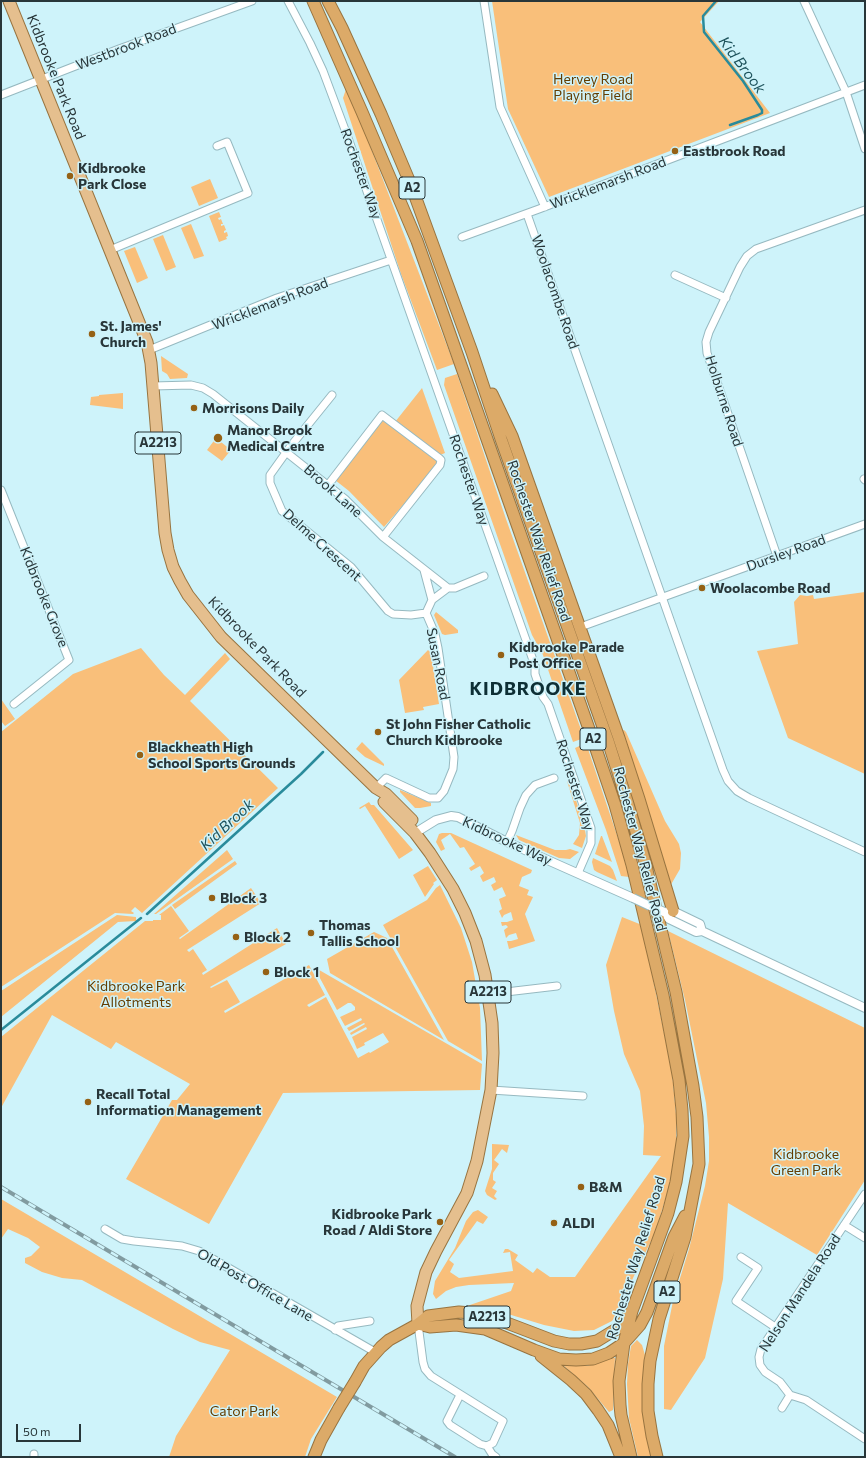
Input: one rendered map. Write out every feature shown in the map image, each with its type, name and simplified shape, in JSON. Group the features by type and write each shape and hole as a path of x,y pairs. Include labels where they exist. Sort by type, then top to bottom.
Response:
{"highway":[{"name":"A2","path":"306,1 327,35"},
{"name":"Rochester Way Relief Road","path":"313,1 417,241 595,746 634,872 663,995 678,1072 683,1136 676,1182 668,1213 632,1311 624,1343 620,1381 620,1405 631,1457"},
{"name":"Rochester Way Relief Road","path":"328,1 342,28 381,114 411,185 472,352 501,439 608,741 645,862 676,992 693,1086 699,1140 699,1164 685,1237 659,1319 650,1361 648,1411 657,1457"},
{"name":"A2","path":"333,1 342,28"},
{"path":"472,352 512,436 619,738 668,912"},
{"name":"A2213","path":"418,1324 430,1328 456,1325 485,1329 534,1350 559,1358 576,1360 598,1357 608,1353 624,1343 635,1332 647,1312 674,1237 692,1205"},
{"name":"A2213","path":"314,1457 320,1440 375,1352 389,1340 418,1324 428,1316 452,1313 471,1314 498,1320 554,1341 569,1344 582,1344 597,1340 620,1327 632,1311"},
{"path":"534,1350 586,1394 608,1425 621,1457"}],"main road":[{"name":"Kidbrooke Park Road","path":"9,1 149,350 167,544 173,567 188,595 222,637 376,788 386,794 412,820 415,833"},
{"name":"Kidbrooke Park Road","path":"376,788 380,797 415,833 430,852 466,913 476,941 488,994 492,1023 493,1053 491,1090 482,1144 467,1193 426,1272 417,1306 418,1324"},
{"path":"386,804 389,814 413,843 430,852"}],"street":[{"name":"Westbrook Road","path":"1,95 126,46 252,1"},
{"name":"Rochester Way","path":"288,1 323,71 526,640 541,691 548,704 591,828 591,843 578,873"},
{"path":"484,1 500,107 545,207"},
{"path":"804,1 846,92 865,149"},
{"name":"Wricklemarsh Road","path":"462,237 527,214 865,85"},
{"path":"110,250 248,193 227,142 217,146"},
{"name":"Holburne Road","path":"778,556 707,353 706,342 709,332 740,267 747,256 756,249 865,210"},
{"name":"Woolacombe Road","path":"527,214 728,781 737,791 749,798 865,852"},
{"name":"Wricklemarsh Road","path":"149,350 277,298 391,260"},
{"path":"675,275 726,298"},
{"name":"Brook Lane","path":"153,386 191,384 203,388 213,394 345,499 383,537 448,588"},
{"path":"286,453 332,395"},
{"path":"328,485 382,415 440,458 440,465 383,537"},
{"name":"Delme Crescent","path":"286,453 272,472 270,479 270,483 282,511 351,566 388,611 399,615 426,613"},
{"name":"Kidbrooke Grove","path":"1,490 69,660 14,704"},
{"name":"Dursley Road","path":"662,597 865,524"},
{"path":"424,570 432,600"},
{"path":"426,613 432,600 448,588 456,588 484,576"},
{"path":"586,624 662,597"},
{"name":"Susan Road","path":"376,788 386,778 428,798 438,798 449,780 454,764 435,634 426,613"},
{"path":"507,842 526,795 535,785 554,778"},
{"name":"Kidbrooke Way","path":"415,833 436,820 451,816 458,817 507,842 578,873"},
{"path":"578,873 668,912 669,919 696,932 702,931 865,1008"},
{"path":"488,994 557,986"},
{"path":"491,1090 583,1096"},
{"name":"Nelson Mandela Road","path":"865,1194 775,1327 761,1349 759,1357 760,1365 765,1372 780,1382 790,1395 806,1400 865,1439"},
{"path":"844,1225 865,1238"},
{"name":"Old Post Office Lane","path":"105,1229 122,1239 182,1246 199,1251 375,1352"},
{"path":"741,1257 758,1268 736,1301 775,1327"},
{"path":"335,1330 338,1326 370,1321"},
{"path":"418,1324 423,1362 431,1376 503,1421 493,1442 487,1446"},
{"path":"460,1395 447,1421 450,1425 480,1444 487,1446 496,1457"},
{"path":"782,1408 790,1395"}],"green space":[{"name":"Hervey Road Playing Field","path":"492,1 719,1 700,22 770,113 549,197 508,109"},
{"path":"346,89 365,133 454,364 437,370 401,274 343,98"},
{"path":"210,179 218,198 199,206 191,187"},
{"path":"219,212 221,217 218,218 219,220 221,219 223,224 221,224 221,226 224,225 226,230 224,233 227,232 228,236 226,237 227,239 219,242 209,216"},
{"path":"191,224 204,256 194,259 181,228"},
{"path":"163,235 176,267 166,271 153,239"},
{"path":"135,247 148,278 137,283 124,251"},
{"path":"161,356 188,374 187,378 170,379 167,374 162,371"},
{"path":"457,374 506,519 584,738 573,742 543,655 532,635 444,385 445,378"},
{"path":"422,388 445,453 440,455 395,422"},
{"path":"123,393 123,409 90,405 91,397"},
{"path":"383,418 437,461 436,467 384,527 349,491 335,480"},
{"path":"216,438 231,450 222,461 207,450"},
{"path":"865,592 865,774 788,738 757,651 798,644 794,602 800,595 813,595 814,599"},
{"path":"436,612 458,630 458,633 442,634 434,615"},
{"name":"Blackheath High School Sports Grounds","path":"141,648 164,675 185,695 225,653 230,659 190,701 278,788 142,913 135,907 131,911 134,913 133,914 115,913 1,987 1,732 73,674"},
{"path":"428,650 431,653 439,704 423,707 424,710 405,713 399,680"},
{"path":"1,699 15,719 5,726 1,721"},
{"path":"624,730 665,821 679,844 681,853 680,869 669,888 619,732"},
{"path":"362,742 384,764 384,766 365,757 356,749"},
{"path":"586,743 626,862 629,877 621,876 606,830 575,748"},
{"path":"570,780 585,830 586,836 582,848 573,844 579,835 580,823 567,781"},
{"path":"400,790 431,803 431,806 415,808 400,792"},
{"path":"369,802 371,805 374,805 413,850 399,859 365,806 360,809 359,808"},
{"path":"451,833 532,870 531,873 522,877 519,886 529,890 527,895 533,897 525,914 535,941 509,949 507,941 518,939 516,933 509,935 506,938 504,930 508,927 506,925 502,926 501,922 513,920 511,912 504,915 502,918 499,911 502,909 499,899 506,896 502,887 494,891 491,885 496,882 494,877 483,882 480,876 484,873 480,866 471,871 469,868 475,864 464,847 460,848 450,834 441,840 445,849 441,851 436,842 439,834"},
{"path":"516,835 555,850 570,849 579,852 570,859 559,858 519,840"},
{"path":"602,836 612,862 595,854"},
{"path":"227,850 233,859 154,914"},
{"path":"593,858 610,866 617,881 594,870 592,862"},
{"path":"235,861 237,864 175,909 172,905"},
{"path":"428,866 437,880 433,883 434,884 425,897 413,875"},
{"path":"440,885 461,928 472,962 480,1008 482,1061 448,1041 383,925 427,900"},
{"name":"Kidbrooke Park Allotments","path":"251,888 261,903 187,950 189,952 193,949 207,970 202,973 203,975 277,928 286,944 210,987 211,988 227,980 240,1002 224,1011 225,1013 309,965 325,995 307,1005 309,1007 326,997 358,1058 389,1042 383,1033 364,1043 365,1045 357,1049 352,1037 367,1029 366,1027 351,1035 350,1033 365,1024 364,1023 349,1031 347,1028 362,1020 361,1018 345,1026 340,1017 355,1010 355,1007 351,1003 348,1003 337,1010 314,967 482,1064 480,1090 283,1093 209,1224 126,1179 172,1100 177,1100 190,1084 116,1042 111,1049 52,1015 1,1108 1,1037 145,921 161,920 161,915 159,915 171,906 189,931 179,938 180,939"},
{"path":"117,915 136,917 136,921 118,922 1,1017 1,991"},
{"path":"622,917 642,925 672,1072 676,1114 676,1148 674,1171 655,1233 633,1278 620,1310 612,1321 594,1330 574,1331 544,1325 508,1314 464,1307 511,1291 514,1283 456,1287 446,1291 436,1299 433,1294 435,1281 455,1248 466,1221 473,1212 478,1210 488,1217 483,1224 477,1221 449,1260 454,1264 450,1272 459,1278 513,1271 510,1252 503,1253 505,1249 508,1249 518,1255 515,1260 533,1273 537,1268 550,1277 575,1277 661,1156 643,1155 644,1126 640,1091 624,1054 614,1011 606,965"},
{"name":"Kidbrooke Green Park","path":"668,931 865,1028 865,1180 817,1255 728,1203 723,1279 705,1358 671,1410 664,1409 664,1346 673,1301 689,1249 705,1186 709,1161 709,1137 706,1103 685,1000"},
{"path":"374,932 387,938 444,1040 330,973 327,959"},
{"path":"492,1144 509,1145 507,1153 502,1149 494,1160 499,1164 493,1173 493,1180 496,1182 492,1188 497,1191 494,1196 497,1199 495,1200 487,1195 485,1191 492,1169"},
{"name":"Cator Park","path":"1,1199 337,1397 311,1439 305,1457 169,1457 176,1436 230,1350 200,1342 82,1280 62,1278 42,1272 25,1263 25,1258 31,1256 40,1247 28,1238 8,1229 1,1239"},
{"path":"637,1340 642,1345 645,1355 645,1430 652,1457 638,1457 629,1418 627,1384 628,1364 631,1346"},
{"path":"615,1358 613,1410 609,1412 588,1387 564,1366 587,1366"}],"waterway":[{"name":"Kid Brook","path":"716,1 703,16 704,32 743,81 762,110 762,113 758,115 730,125"},
{"name":"Kid Brook","path":"147,914 301,774 323,752"},
{"name":"Kid Brook","path":"1,1030 141,918"}],"railway":[{"path":"1,1187 455,1457"}],"place":[{"name":"Eastbrook Road","path":"675,151"},
{"name":"Kidbrooke Park Close","path":"70,176"},
{"name":"St. James' Church","path":"92,334"},
{"name":"Morrisons Daily","path":"194,408"},
{"name":"Manor Brook Medical Centre","path":"218,438"},
{"name":"Woolacombe Road","path":"702,588"},
{"name":"Kidbrooke Parade Post Office","path":"501,655"},
{"name":"St John Fisher Catholic Church Kidbrooke","path":"378,732"},
{"name":"Blackheath High School Sports Grounds","path":"140,755"},
{"name":"Block 3","path":"212,898"},
{"name":"Thomas Tallis School","path":"311,933"},
{"name":"Block 2","path":"236,937"},
{"name":"Block 1","path":"266,972"},
{"name":"Recall Total Information Management","path":"88,1102"},
{"name":"B&M","path":"581,1187"},
{"name":"Kidbrooke Park Road / Aldi Store","path":"440,1222"},
{"name":"ALDI","path":"554,1223"}],"district":[{"name":"KIDBROOKE","path":"528,689"}]}
